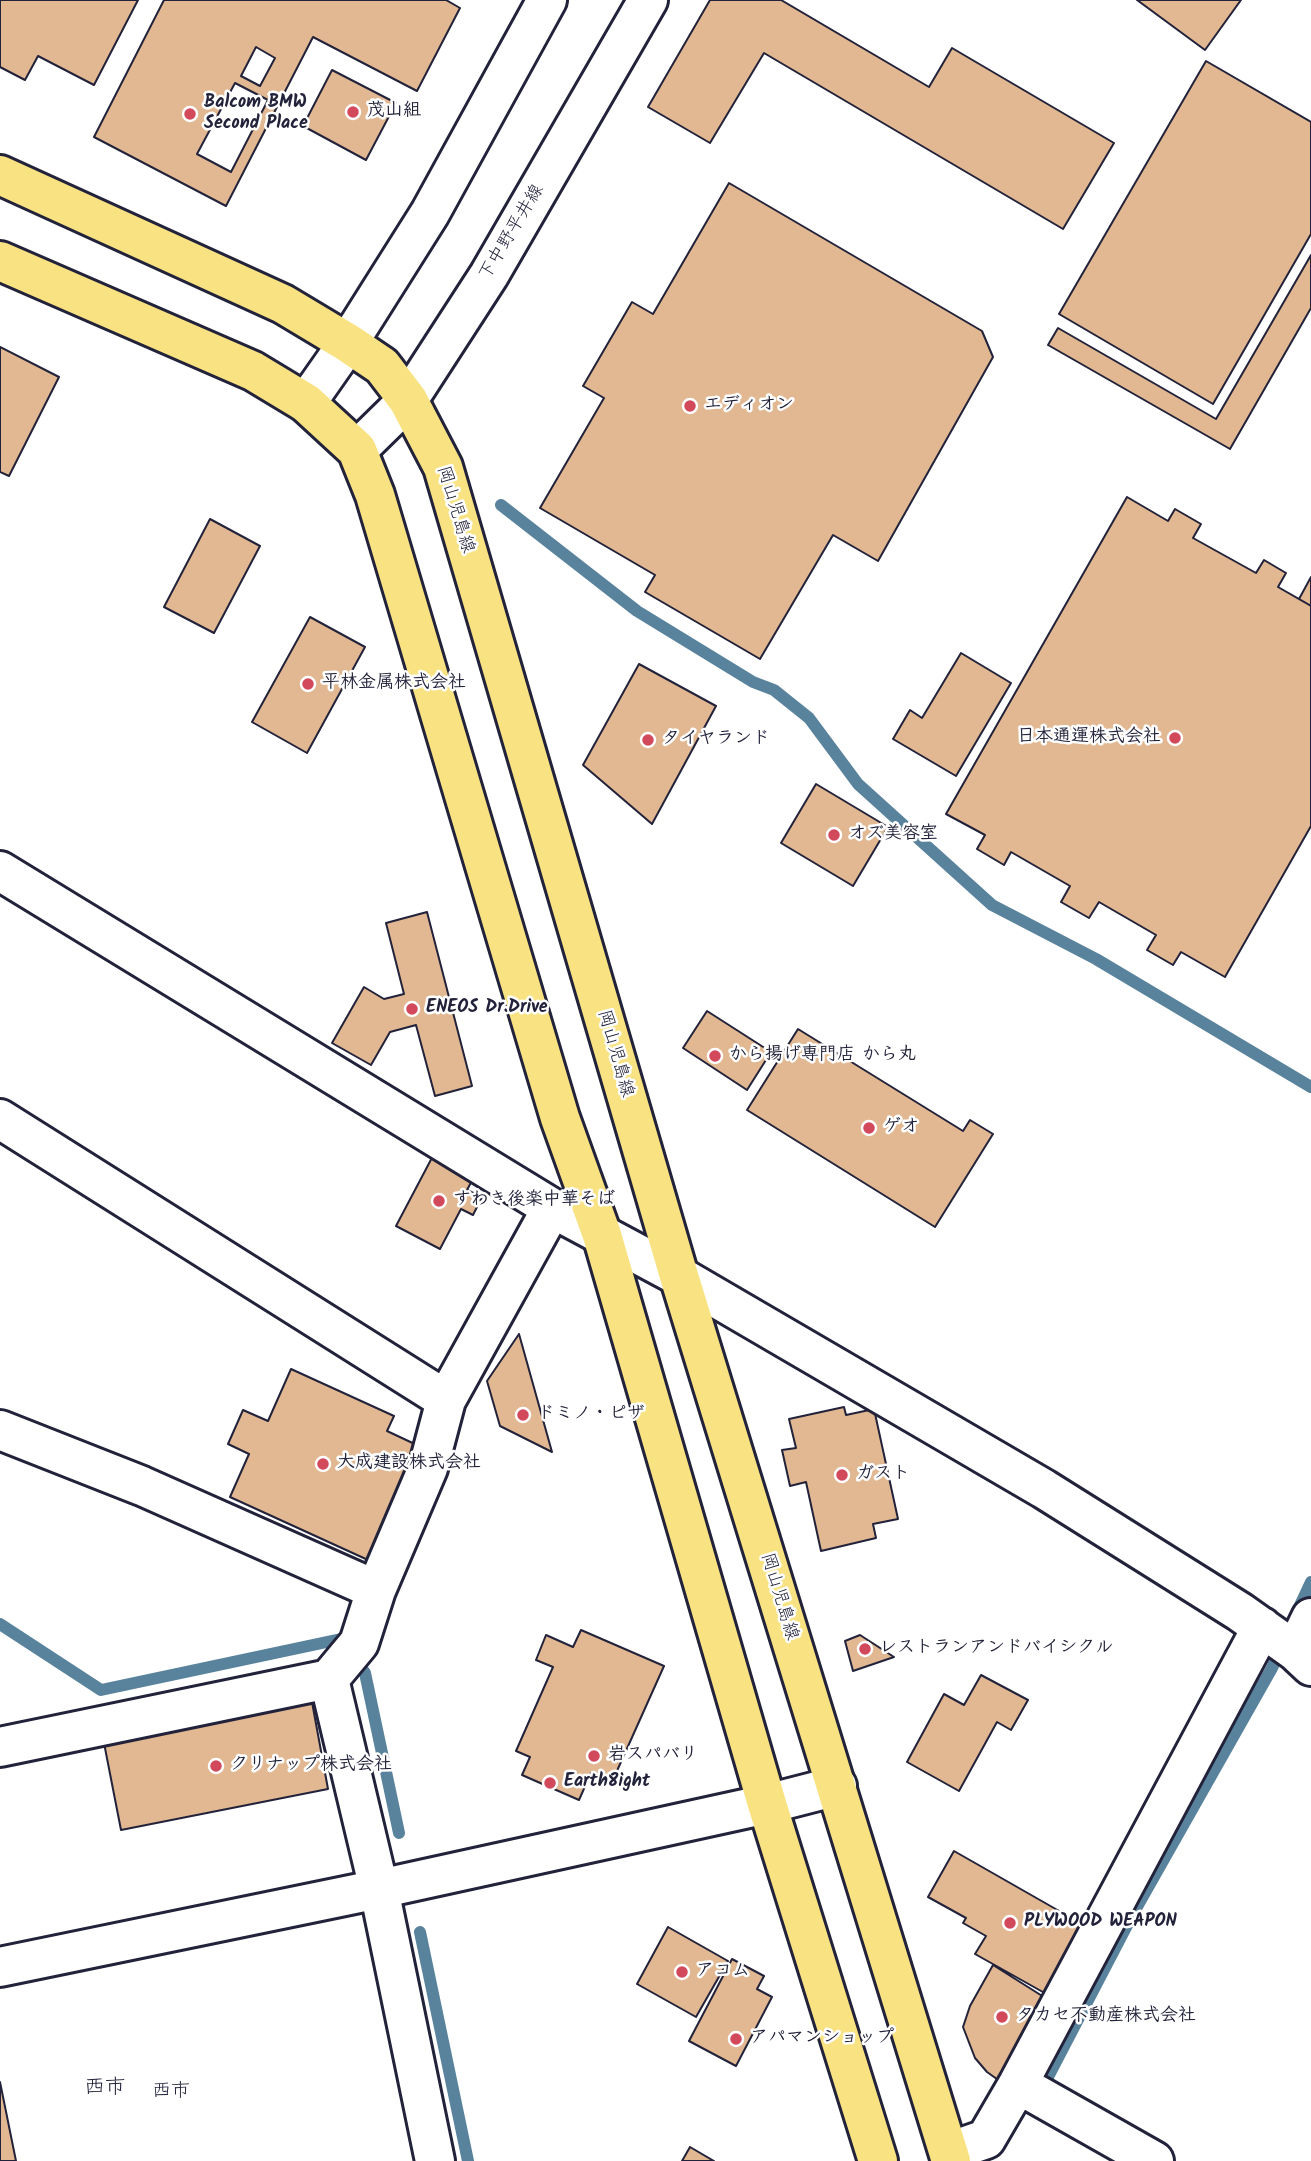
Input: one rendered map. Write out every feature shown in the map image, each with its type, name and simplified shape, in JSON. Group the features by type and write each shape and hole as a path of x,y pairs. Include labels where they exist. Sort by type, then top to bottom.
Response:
{"main road":[{"name":"岡山児島線","path":"0,175 283,304 348,343 382,366 408,400 443,467 679,1276 950,2157"},
{"path":"0,261 253,371 306,403 357,450 375,495 560,1118 602,1236 767,1804 878,2161"}],"street":[{"path":"306,403 348,343 430,213 547,0"},
{"name":"下中野平井線","path":"357,450 408,400 502,254 648,0"},
{"path":"0,871 552,1209 679,1276 1044,1489 1289,1640 986,2139 950,2157"},
{"path":"0,1119 446,1400"},
{"path":"435,2161 379,1889 369,1857 344,1661 428,1468 446,1400 552,1209"},
{"path":"0,1430 142,1486 376,1590"},
{"path":"0,1747 344,1661"},
{"path":"0,1967 379,1889 767,1804 837,1786"},
{"path":"1018,2084 1154,2161"}],"building":[{"path":"0,0 138,0 94,85 38,56 25,80 0,67"},
{"name":"Balcom BMW Second Place","path":"164,0 446,0 460,8 417,91 313,37 226,206 94,137"},
{"path":"710,0 781,0 929,87 952,48 1114,143 1063,229 764,53 710,143 648,107"},
{"path":"1137,0 1241,0 1205,50"},
{"path":"256,47 275,58 260,86 241,76"},
{"path":"1206,61 1311,122 1311,234 1213,404 1059,314"},
{"path":"332,70 396,103 366,160 303,126"},
{"path":"235,83 268,100 231,172 197,154"},
{"path":"729,183 982,331 993,357 878,561 833,535 760,659 645,592 655,575 540,508 604,398 583,386 632,302 653,314"},
{"path":"1311,255 1311,308 1230,449 1048,345 1058,328 1216,419"},
{"path":"0,347 59,377 9,476 0,472"},
{"path":"1127,497 1168,521 1175,509 1201,524 1193,538 1256,573 1264,560 1286,573 1278,587 1311,606 1311,826 1225,977 1181,952 1173,965 1147,950 1156,935 1099,902 1089,918 1061,902 1070,886 1011,852 1004,865 977,849 985,835 946,814"},
{"path":"210,519 260,546 214,633 164,607"},
{"path":"1311,577 1311,606 1299,599"},
{"path":"310,617 365,647 307,753 252,722"},
{"path":"961,653 1011,683 956,776 893,739 910,710 922,718"},
{"path":"639,664 716,706 652,824 583,765"},
{"name":"オズ美容室","path":"816,784 888,827 853,886 781,843"},
{"path":"427,912 472,1086 435,1096 416,1025 390,1032 371,1065 332,1043 364,987 384,999 404,994 386,923"},
{"path":"707,1011 771,1052 747,1090 683,1048"},
{"path":"798,1029 963,1131 970,1120 993,1134 935,1227 747,1110"},
{"path":"435,1152 476,1173 467,1190 482,1197 473,1215 461,1209 440,1249 396,1226"},
{"path":"519,1334 552,1452 500,1426 487,1381"},
{"path":"291,1369 394,1416 387,1431 419,1446 368,1560 230,1497 249,1454 228,1444 243,1410 268,1421"},
{"path":"844,1407 846,1415 874,1409 898,1519 873,1524 876,1538 821,1551 806,1482 790,1486 782,1450 796,1448 789,1419"},
{"path":"581,1630 664,1666 612,1782 591,1773 579,1800 522,1775 530,1757 516,1751 553,1667 536,1660 546,1635 573,1647"},
{"name":"レストランアンドバイシクル","path":"860,1635 894,1657 853,1671 845,1641"},
{"path":"981,1675 1028,1700 1011,1730 997,1722 959,1791 907,1762 944,1694 964,1705"},
{"path":"312,1702 328,1789 121,1830 104,1743"},
{"path":"954,1851 1089,1928 1050,1996 975,1954 986,1936 963,1923 966,1918 928,1897"},
{"path":"668,1927 728,1961 696,2017 637,1984"},
{"path":"732,1959 764,1976 757,1989 772,1997 736,2066 689,2041"},
{"name":"タカセ不動産株式会社","path":"993,1965 1047,1999 1001,2082 987,2072 975,2058 963,2027 970,2006"},
{"path":"0,2082 16,2161 0,2161"},
{"path":"690,2147 714,2161 682,2161"}],"waterway":[{"path":"501,505 637,611 753,682 774,690 809,718 858,784 992,905 1096,959 1311,1087"},
{"path":"1295,1616 1311,1582"},
{"path":"0,1624 101,1690 341,1639 365,1673 399,1833"},
{"path":"1048,2077 1134,1912 1282,1646"},
{"path":"420,1932 468,2161"}],"place":[{"name":"茂山組","path":"353,112"},
{"name":"Balcom BMW Second Place","path":"190,114"},
{"name":"エディオン","path":"690,406"},
{"name":"平林金属株式会社","path":"308,684"},
{"name":"日本通運株式会社","path":"1175,738"},
{"name":"タイヤランド","path":"648,740"},
{"name":"オズ美容室","path":"834,835"},
{"name":"ENEOS Dr.Drive","path":"412,1009"},
{"name":"から揚げ専門店 から丸","path":"715,1056"},
{"name":"ゲオ","path":"869,1128"},
{"name":"すわき後楽中華そば","path":"439,1201"},
{"name":"ドミノ・ピザ","path":"523,1415"},
{"name":"大成建設株式会社","path":"323,1464"},
{"name":"ガスト","path":"842,1475"},
{"name":"レストランアンドバイシクル","path":"865,1649"},
{"name":"岩スパバリ","path":"594,1756"},
{"name":"クリナップ株式会社","path":"216,1766"},
{"name":"Earth8ight","path":"550,1783"},
{"name":"PLYWOOD WEAPON","path":"1010,1923"},
{"name":"アコム","path":"682,1972"},
{"name":"タカセ不動産株式会社","path":"1002,2017"},
{"name":"アパマンショップ","path":"736,2039"}],"district":[{"name":"西市","path":"105,2089"},
{"name":"西市","path":"171,2093"}]}
